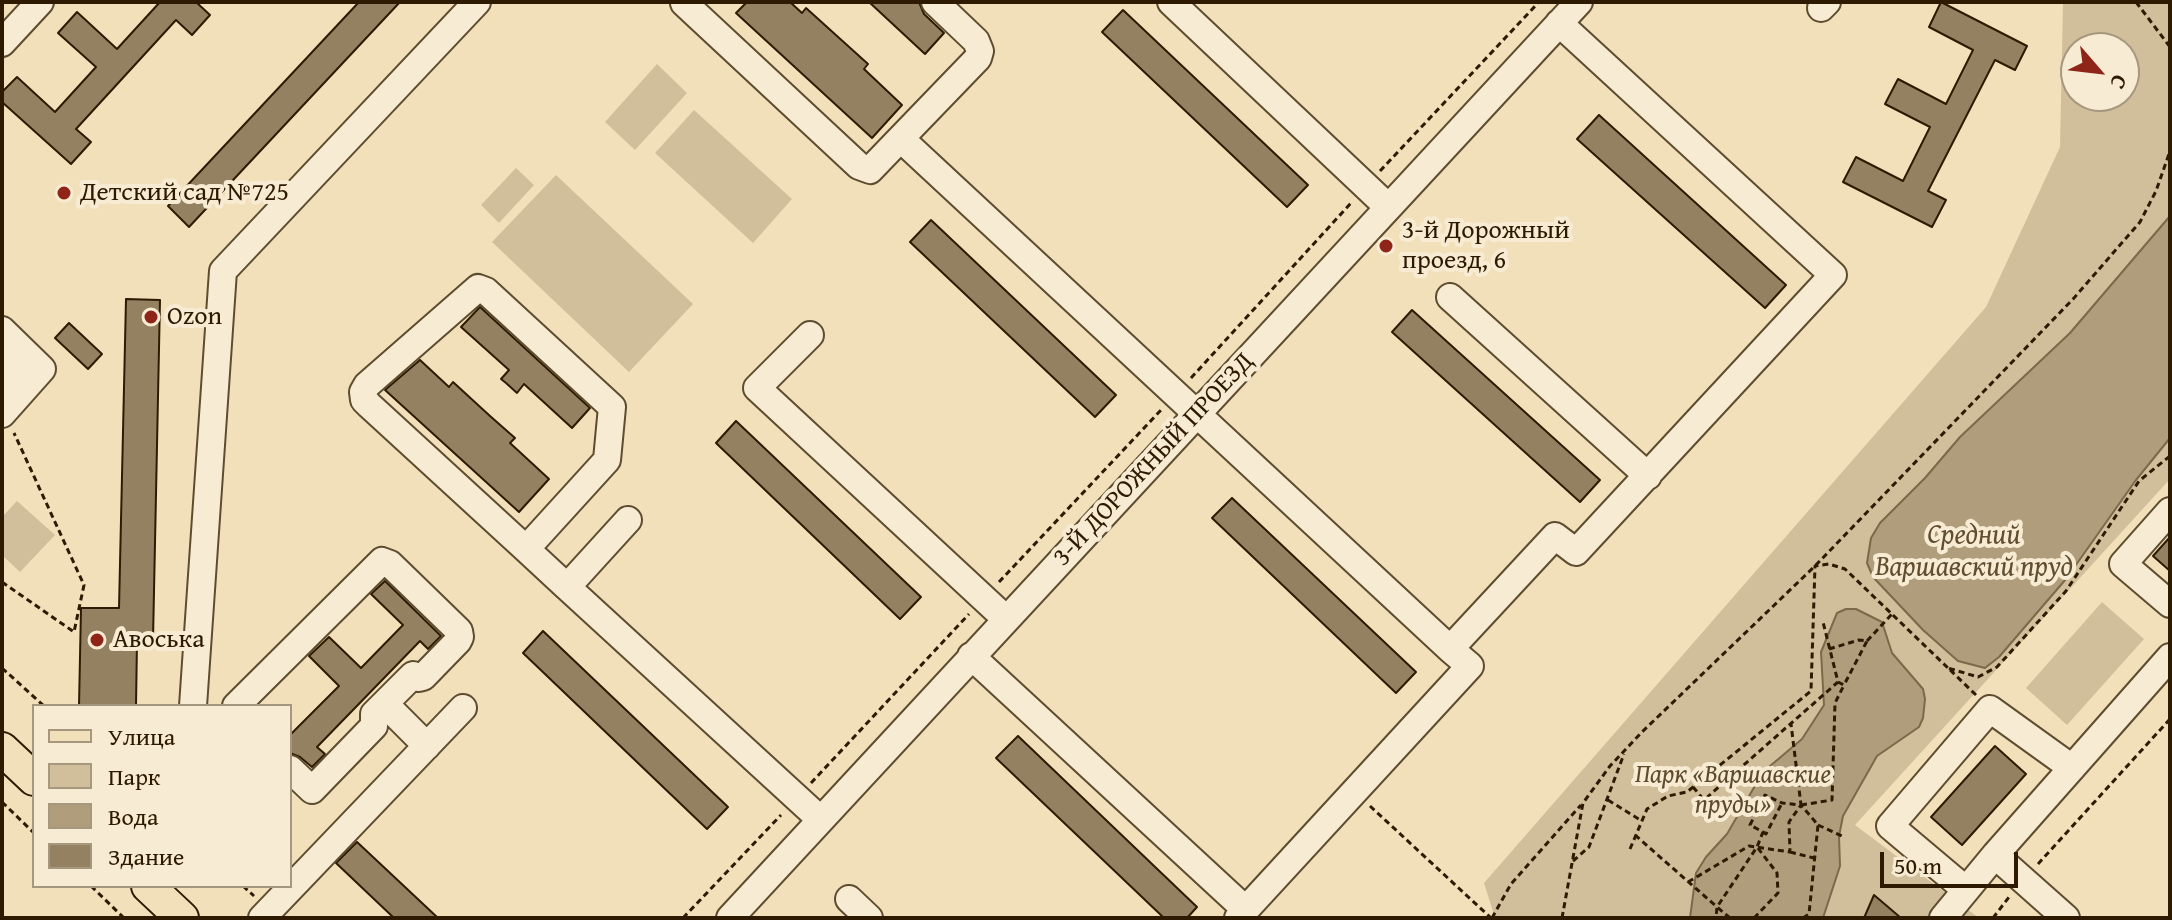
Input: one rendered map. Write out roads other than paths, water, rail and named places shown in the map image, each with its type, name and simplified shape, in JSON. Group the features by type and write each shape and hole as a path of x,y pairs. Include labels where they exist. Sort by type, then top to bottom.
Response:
{"main road":[{"path":"2,749 32,777"},
{"path":"150,888 182,918"}],"street":[{"path":"4,36 40,2"},
{"path":"193,704 223,271 477,2"},
{"path":"688,2 684,3 864,170 876,167 978,58 980,51 976,41 935,2"},
{"path":"1171,2 1388,207"},
{"path":"1450,649 1555,536 1576,552 1833,275 1572,8"},
{"name":"3-Й ДОРОЖНЫЙ ПРОЕЗД","path":"730,918 1572,8"},
{"path":"901,139 1470,666 1242,914 971,656"},
{"path":"526,549 607,460 612,407 486,291 478,288 367,385 363,396 369,405 820,819"},
{"path":"1450,297 1648,476"},
{"path":"2,330 42,369 3,404"},
{"path":"810,335 757,388 1006,619"},
{"path":"2,354 18,370 3,404"},
{"path":"2170,511 2123,564 2170,604"},
{"path":"567,587 628,520"},
{"path":"238,704 382,561 390,564 459,631 460,637 423,677 413,675 373,716 374,726 312,790 292,771"},
{"path":"1943,918 2170,657"},
{"path":"385,704 427,746"},
{"path":"292,887 463,708"},
{"path":"1966,890 1890,826 1990,709 2072,768"},
{"path":"1995,855 2066,918"},
{"path":"262,918 291,888"},
{"path":"849,899 869,918"}],"water":[{"name":"Средний Варшавский пруд","path":"2170,216 2170,438 2136,480 2066,579 1999,657 1985,668 1958,661 1923,630 1873,577 1867,563 1871,538 1880,523 1960,437 2070,333"},
{"path":"1856,609 1882,622 1892,653 1923,689 1925,699 1919,727 1877,756 1843,816 1839,836 1840,866 1823,918 1690,918 1696,873 1706,857 1727,834 1763,772 1802,739 1824,705 1821,652 1837,613"}],"place":[{"name":"Детский сад №725","path":"64,193"},
{"name":"3-й Дорожный проезд, 6","path":"1386,246"},
{"name":"Ozon","path":"151,317"},
{"name":"Авоська","path":"97,640"}],"park label":[{"name":"Парк «Варшавские пруды»","path":"1733,790"}]}
